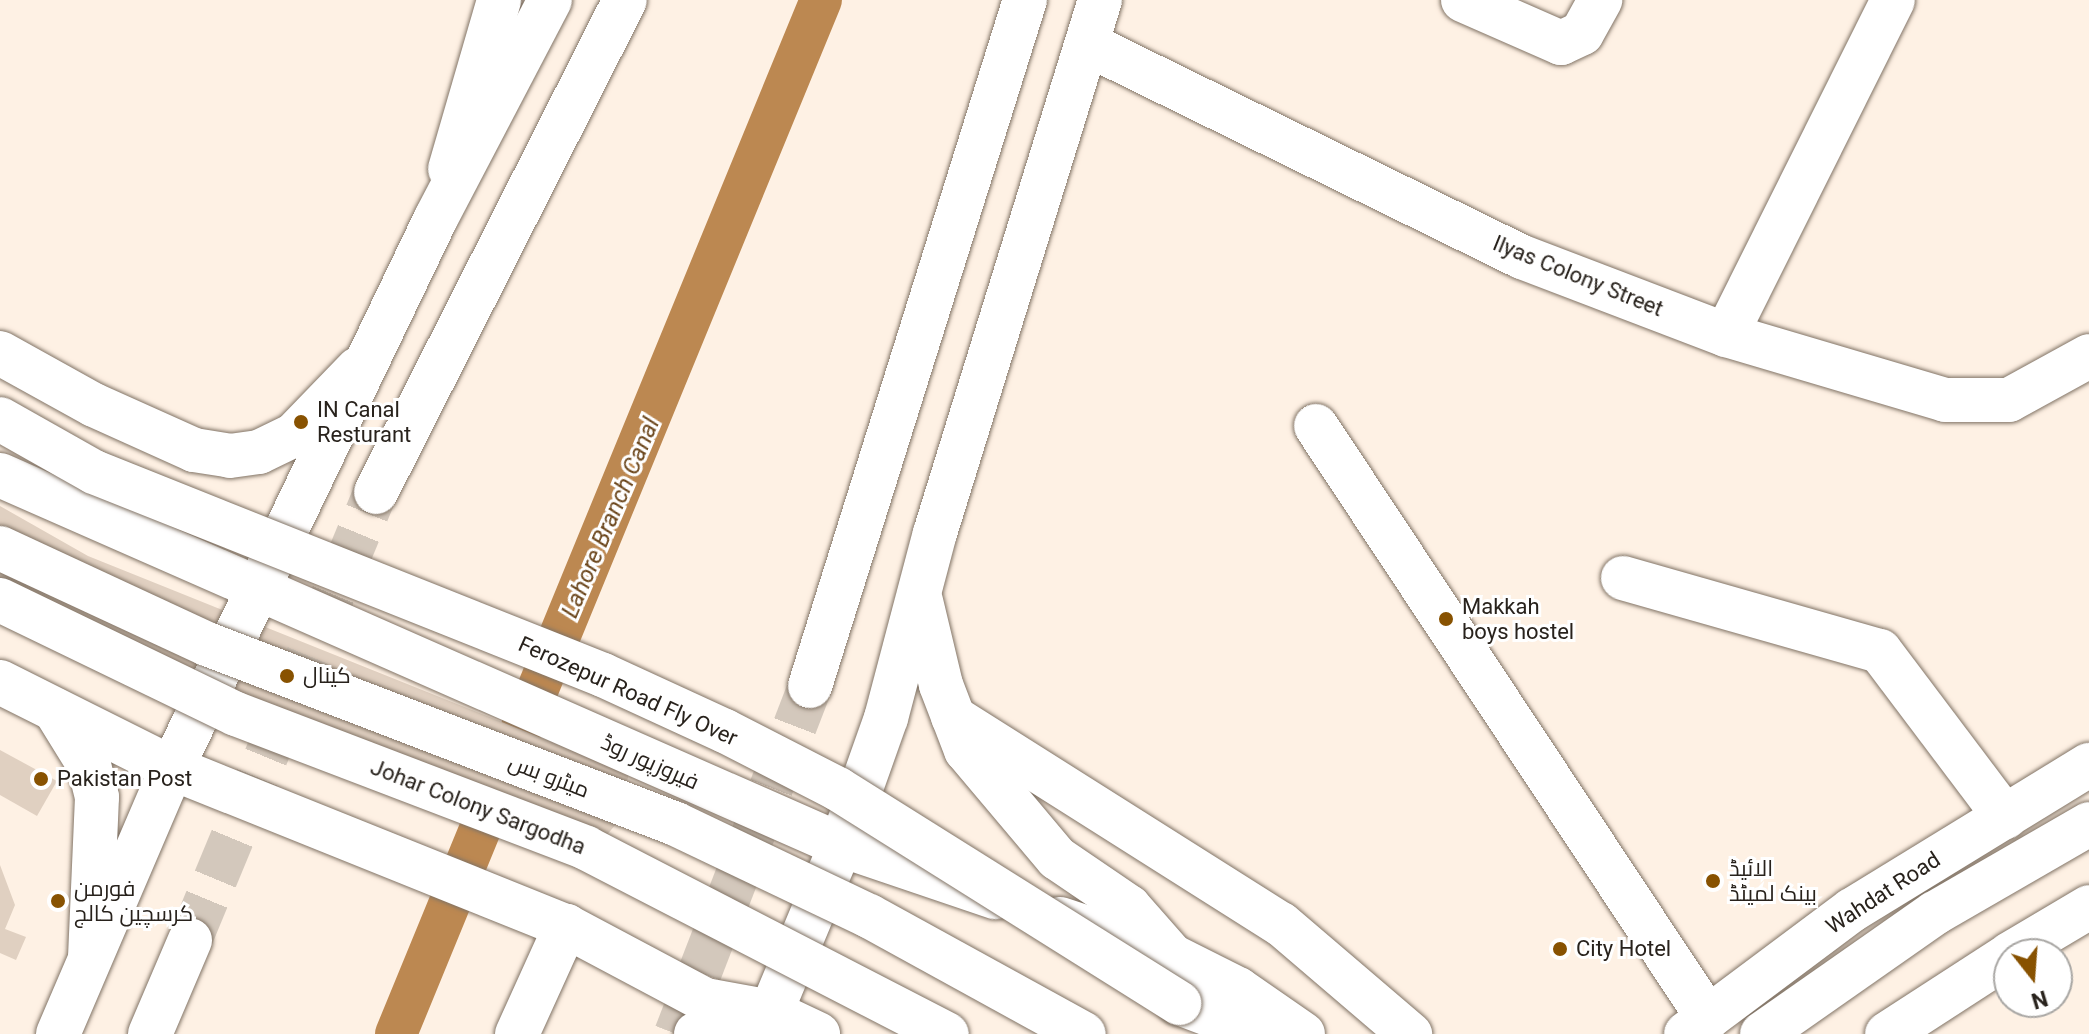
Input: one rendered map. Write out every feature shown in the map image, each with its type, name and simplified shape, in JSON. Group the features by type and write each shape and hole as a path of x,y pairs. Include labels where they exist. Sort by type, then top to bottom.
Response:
{"main road":[{"path":"436,218 499,0"},
{"path":"58,1034 172,768 436,218 550,0"},
{"path":"376,492 625,0"},
{"path":"810,686 1025,0"},
{"path":"763,1023 841,845 921,601 935,533 1100,0"},
{"path":"1463,0 1561,43 1582,33 1600,0"},
{"path":"1726,335 1893,0"},
{"name":"Ilyas Colony Street","path":"1087,44 1522,257 1726,335 1945,400 2009,400 2089,356"},
{"path":"0,353 151,431 194,450 230,456 259,452 294,435 371,355"},
{"name":"Ferozepur Road Fly Over","path":"0,419 94,472 603,675 725,731 838,789 1179,1003 1219,1034"},
{"path":"1316,426 1697,1026"},
{"name":"فیروزپور روڈ","path":"5,472 259,591 841,845 1172,956 1238,989 1303,1034"},
{"name":"میٹرو بس","path":"0,548 207,644 676,824 869,916 1084,1034"},
{"path":"1623,578 1880,651 2005,817"},
{"name":"Johar Colony Sargodha","path":"0,600 236,714 586,848 947,1034"},
{"path":"921,601 953,717 966,750 1057,858 1129,907 1172,956"},
{"path":"0,682 172,768 566,926 705,1000 763,1023 818,1034"},
{"path":"55,710 89,765 97,797 89,959"},
{"path":"953,717 1281,924 1410,1034"},
{"name":"Wahdat Road","path":"1697,1026 1852,910 2089,765"},
{"path":"1762,1034 1935,913 2089,824"},
{"path":"2037,938 2089,907"},
{"path":"517,1034 566,926"},
{"path":"150,1034 190,940"},
{"path":"1887,1034 1993,965"},
{"path":"1179,1003 1261,1034"},
{"path":"696,1034 763,1023"}],"building":[{"name":"کینال","path":"0,506 88,556 629,773 617,823 599,844 288,722 0,582"},
{"path":"0,750 57,781 37,816 0,795"},
{"path":"0,865 15,905 5,929 26,937 16,960 0,953"}],"waterway":[{"name":"Lahore Branch Canal","path":"396,1034 821,0"}],"tunnel":[{"path":"190,940 376,492"},
{"path":"676,1034 810,686"}],"place":[{"name":"IN Canal Resturant","path":"301,422"},
{"name":"Makkah boys hostel","path":"1446,619"},
{"name":"کینال","path":"287,676"},
{"name":"Pakistan Post","path":"41,779"},
{"name":"الائیڈ بینک لمیٹڈ","path":"1713,881"},
{"name":"فورمن کرسچین کالج","path":"58,901"},
{"name":"City Hotel","path":"1560,949"}]}
